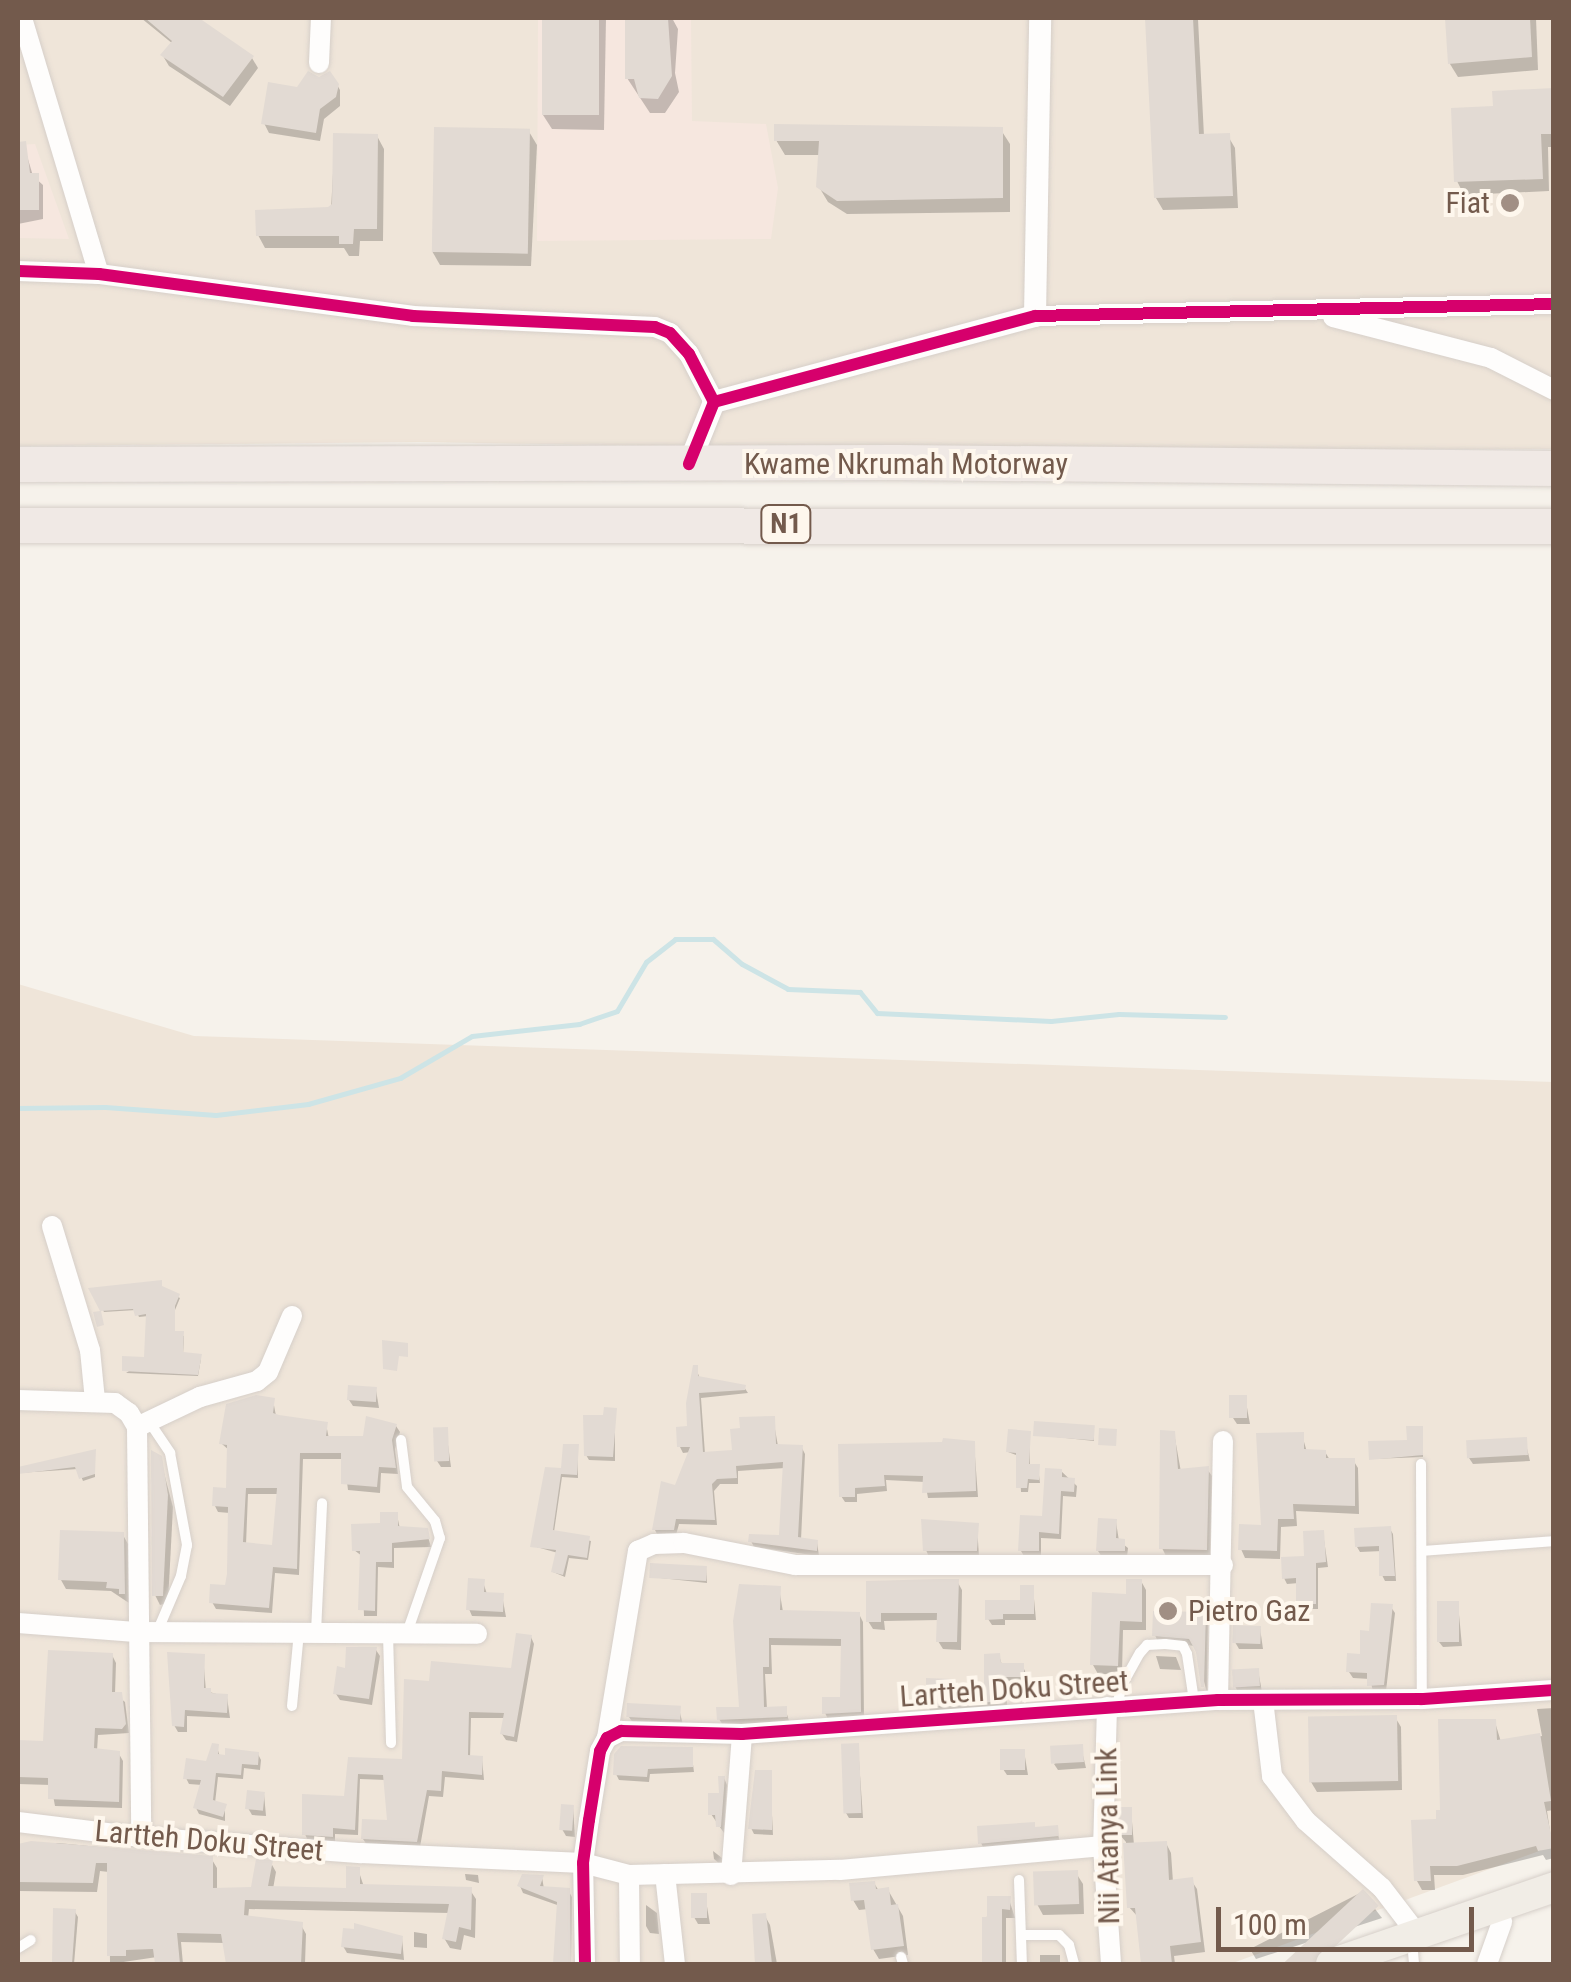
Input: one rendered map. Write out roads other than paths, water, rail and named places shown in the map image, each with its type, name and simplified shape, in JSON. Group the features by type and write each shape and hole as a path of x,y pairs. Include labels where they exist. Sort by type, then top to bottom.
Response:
{"highway":[{"name":"Kwame Nkrumah Motorway","path":"18,464 1554,468"},
{"name":"Kwame Nkrumah Motorway","path":"18,525 1554,526"}],"main road":[{"path":"1331,1964 1415,1950 1554,1888"},
{"path":"1375,1964 1554,1904"}],"street":[{"path":"22,18 98,274"},
{"path":"319,63 321,18"},
{"path":"1035,316 1040,18"},
{"path":"18,271 98,274 414,316 655,327 670,333 689,354 714,402 689,464"},
{"path":"714,402 1035,316 1554,304"},
{"path":"1312,310 1491,358 1554,390"},
{"path":"52,1226 90,1350 95,1400"},
{"path":"142,1424 223,1388 258,1381 268,1372 292,1316"},
{"path":"18,1400 115,1403 142,1424"},
{"path":"140,1837 136,1632 142,1424"},
{"path":"1218,1700 1223,1441"},
{"path":"585,1964 584,1863 600,1751 607,1738 638,1552 654,1544 684,1543 795,1565 1223,1566"},
{"path":"18,1622 136,1632 477,1634"},
{"name":"Lartteh Doku Street","path":"607,1738 621,1731 742,1734 1194,1701 1422,1699 1554,1690"},
{"path":"1263,1700 1272,1776 1306,1821 1382,1888 1415,1950"},
{"name":"Nii Atanya Link","path":"1111,1964 1103,1846 1112,1706"},
{"path":"732,1875 742,1734"},
{"name":"Lartteh Doku Street","path":"18,1822 140,1837 584,1863 629,1874 732,1875 1103,1846"},
{"path":"629,1874 630,1964"},
{"path":"665,1874 676,1964"},
{"path":"1487,1964 1502,1922"}],"lane":[{"path":"142,1424 170,1452 187,1546 181,1576 158,1630"},
{"path":"391,1743 398,1633 440,1538 435,1522 407,1488 401,1440"},
{"path":"1421,1464 1422,1699"},
{"path":"292,1706 307,1632 322,1503"},
{"path":"1422,1551 1554,1540"},
{"path":"1112,1706 1147,1645 1183,1646 1194,1701"},
{"path":"1020,1880 1022,1964"},
{"path":"1021,1935 1059,1935 1069,1945 1074,1964"},
{"path":"18,1948 32,1940"}],"waterway":[{"path":"18,1108 105,1107 216,1115 308,1104 400,1078 472,1036 579,1024 617,1011 646,962 675,939 713,939 742,964 788,989 860,992 877,1013 1051,1021 1119,1014 1225,1017"}],"place":[{"name":"Fiat","path":"1510,203"},
{"name":"Pietro Gaz","path":"1168,1611"}]}
